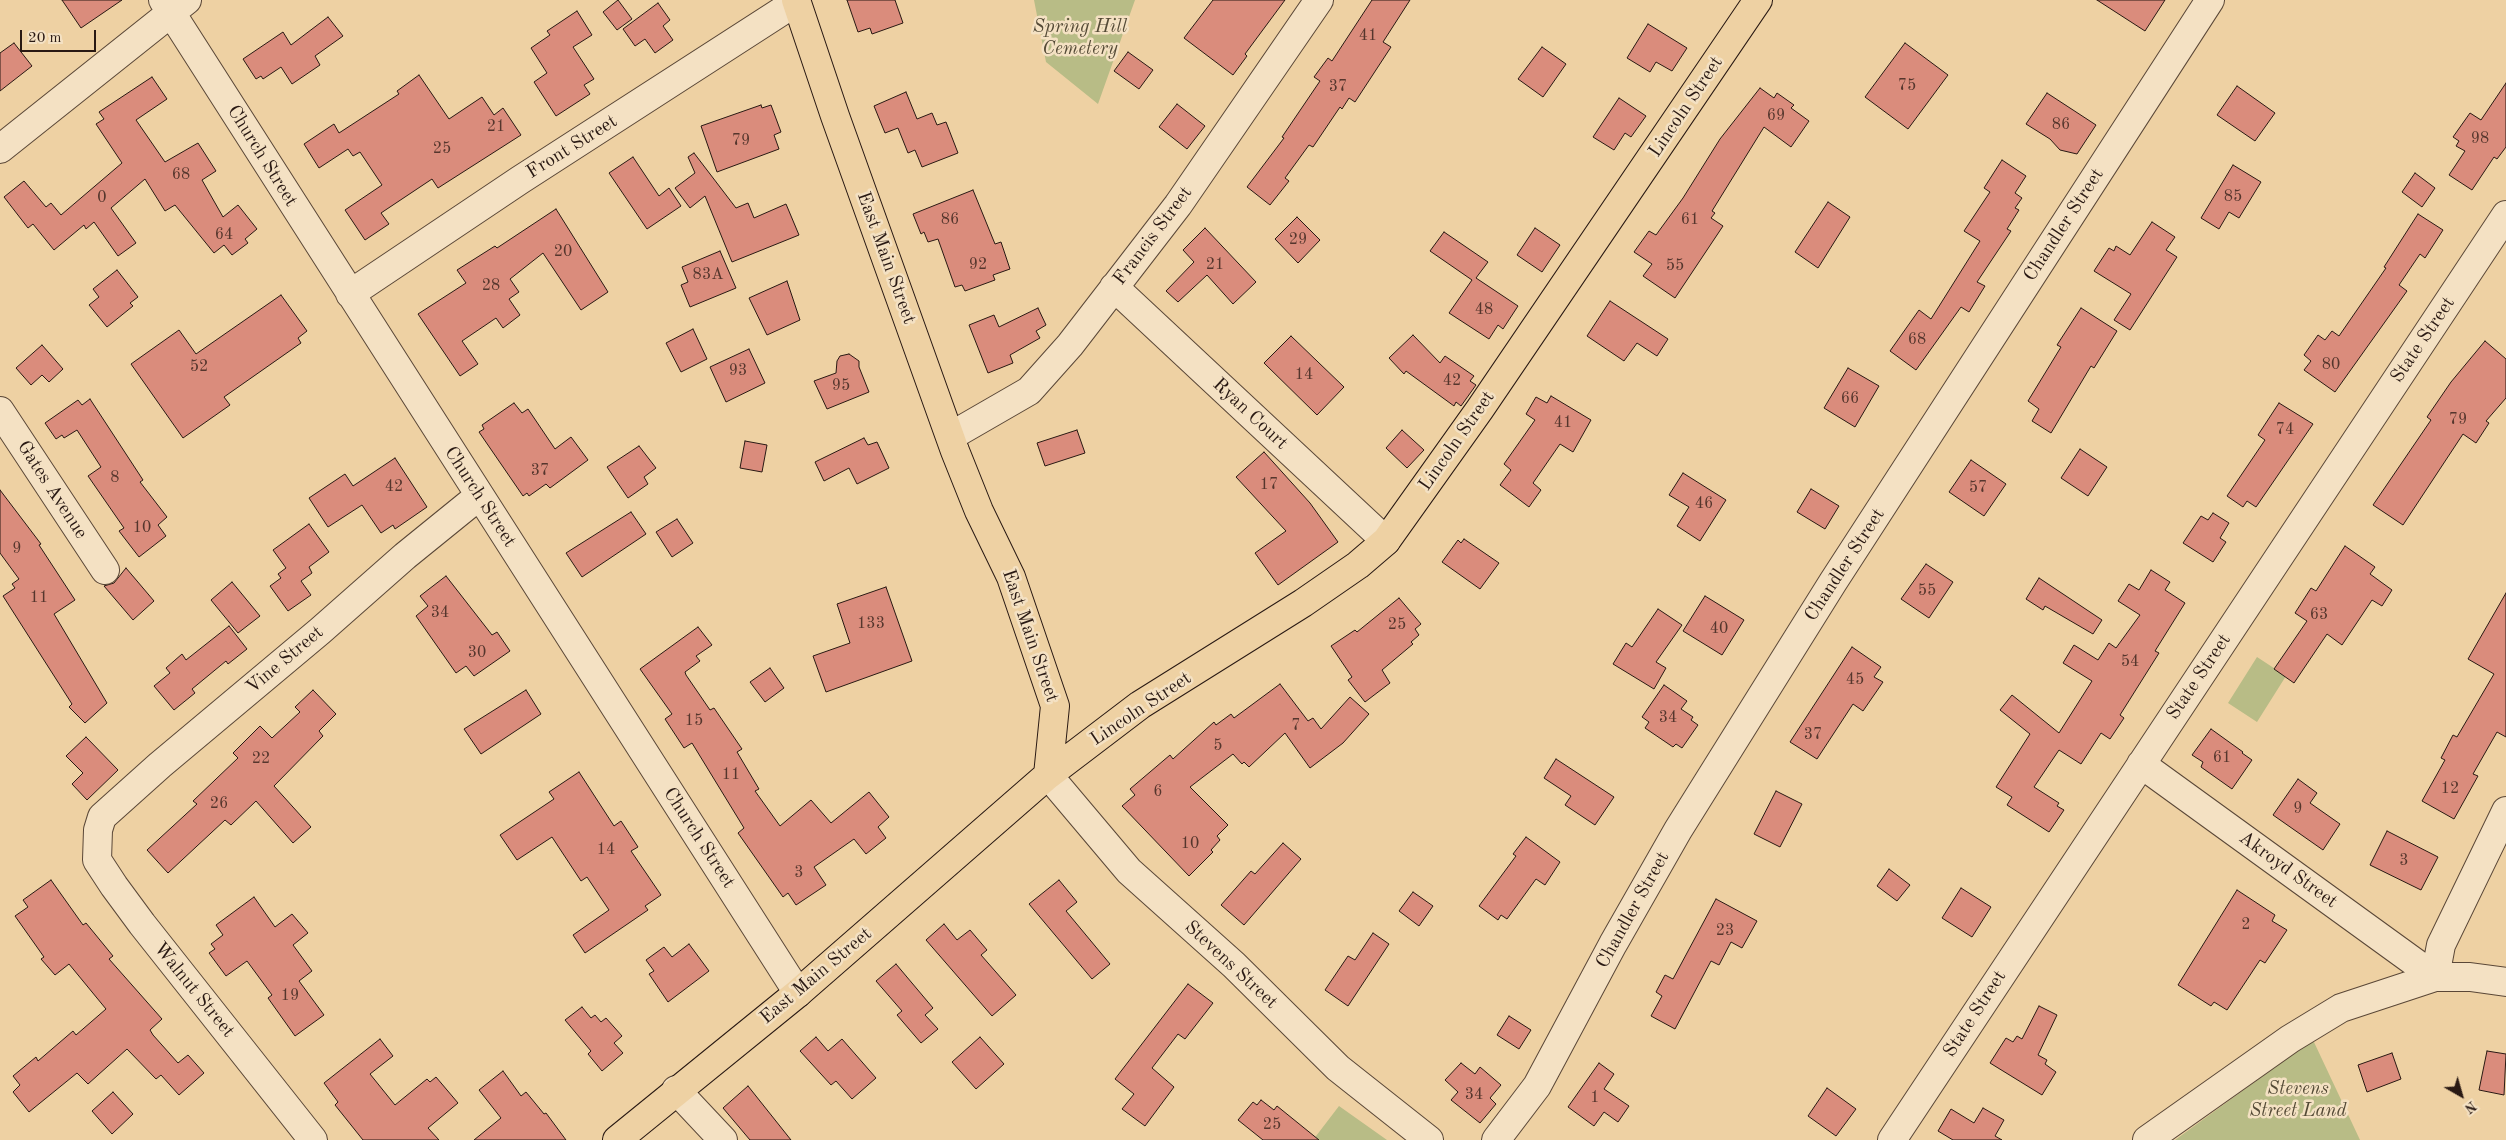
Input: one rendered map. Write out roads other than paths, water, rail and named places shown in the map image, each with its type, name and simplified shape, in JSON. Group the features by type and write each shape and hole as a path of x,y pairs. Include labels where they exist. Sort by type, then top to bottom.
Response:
{"main road":[{"name":"Lincoln Street","path":"1048,774 1140,705 1303,602 1358,565 1386,541 1486,401 1758,0"},
{"name":"East Main Street","path":"617,1140 676,1090 798,994 1048,774 1055,706 1011,577 978,511 838,126 796,1"}],"street":[{"name":"Francis Street","path":"951,436 1029,391 1070,345 1178,205 1319,0"},
{"name":"Chandler Street","path":"1496,1140 1537,1086 1613,944 1683,822 1833,582 2210,0"},
{"name":"Front Street","path":"350,294 520,180 796,1"},
{"name":"Church Street","path":"174,4 350,294 798,994"},
{"path":"0,149 174,4"},
{"name":"State Street","path":"1892,1140 2506,215"},
{"name":"Ryan Court","path":"1114,287 1386,541"},
{"name":"Gates Avenue","path":"0,411 104,570"},
{"name":"Vine Street","path":"98,830 102,817 160,765 479,496"},
{"name":"Akroyd Street","path":"2141,764 2435,977"},
{"name":"Stevens Street","path":"1048,774 1130,871 1234,965 1338,1068 1429,1140"},
{"path":"2435,977 2442,945 2506,811"},
{"name":"Walnut Street","path":"98,830 97,860 114,886 313,1140"},
{"path":"2147,1140 2290,1039 2341,1008 2435,977 2470,977 2506,982"},
{"path":"676,1090 723,1140"}],"park label":[{"name":"Spring Hill Cemetery","path":"1080,38"},
{"name":"Stevens Street Land","path":"2298,1100"}]}
